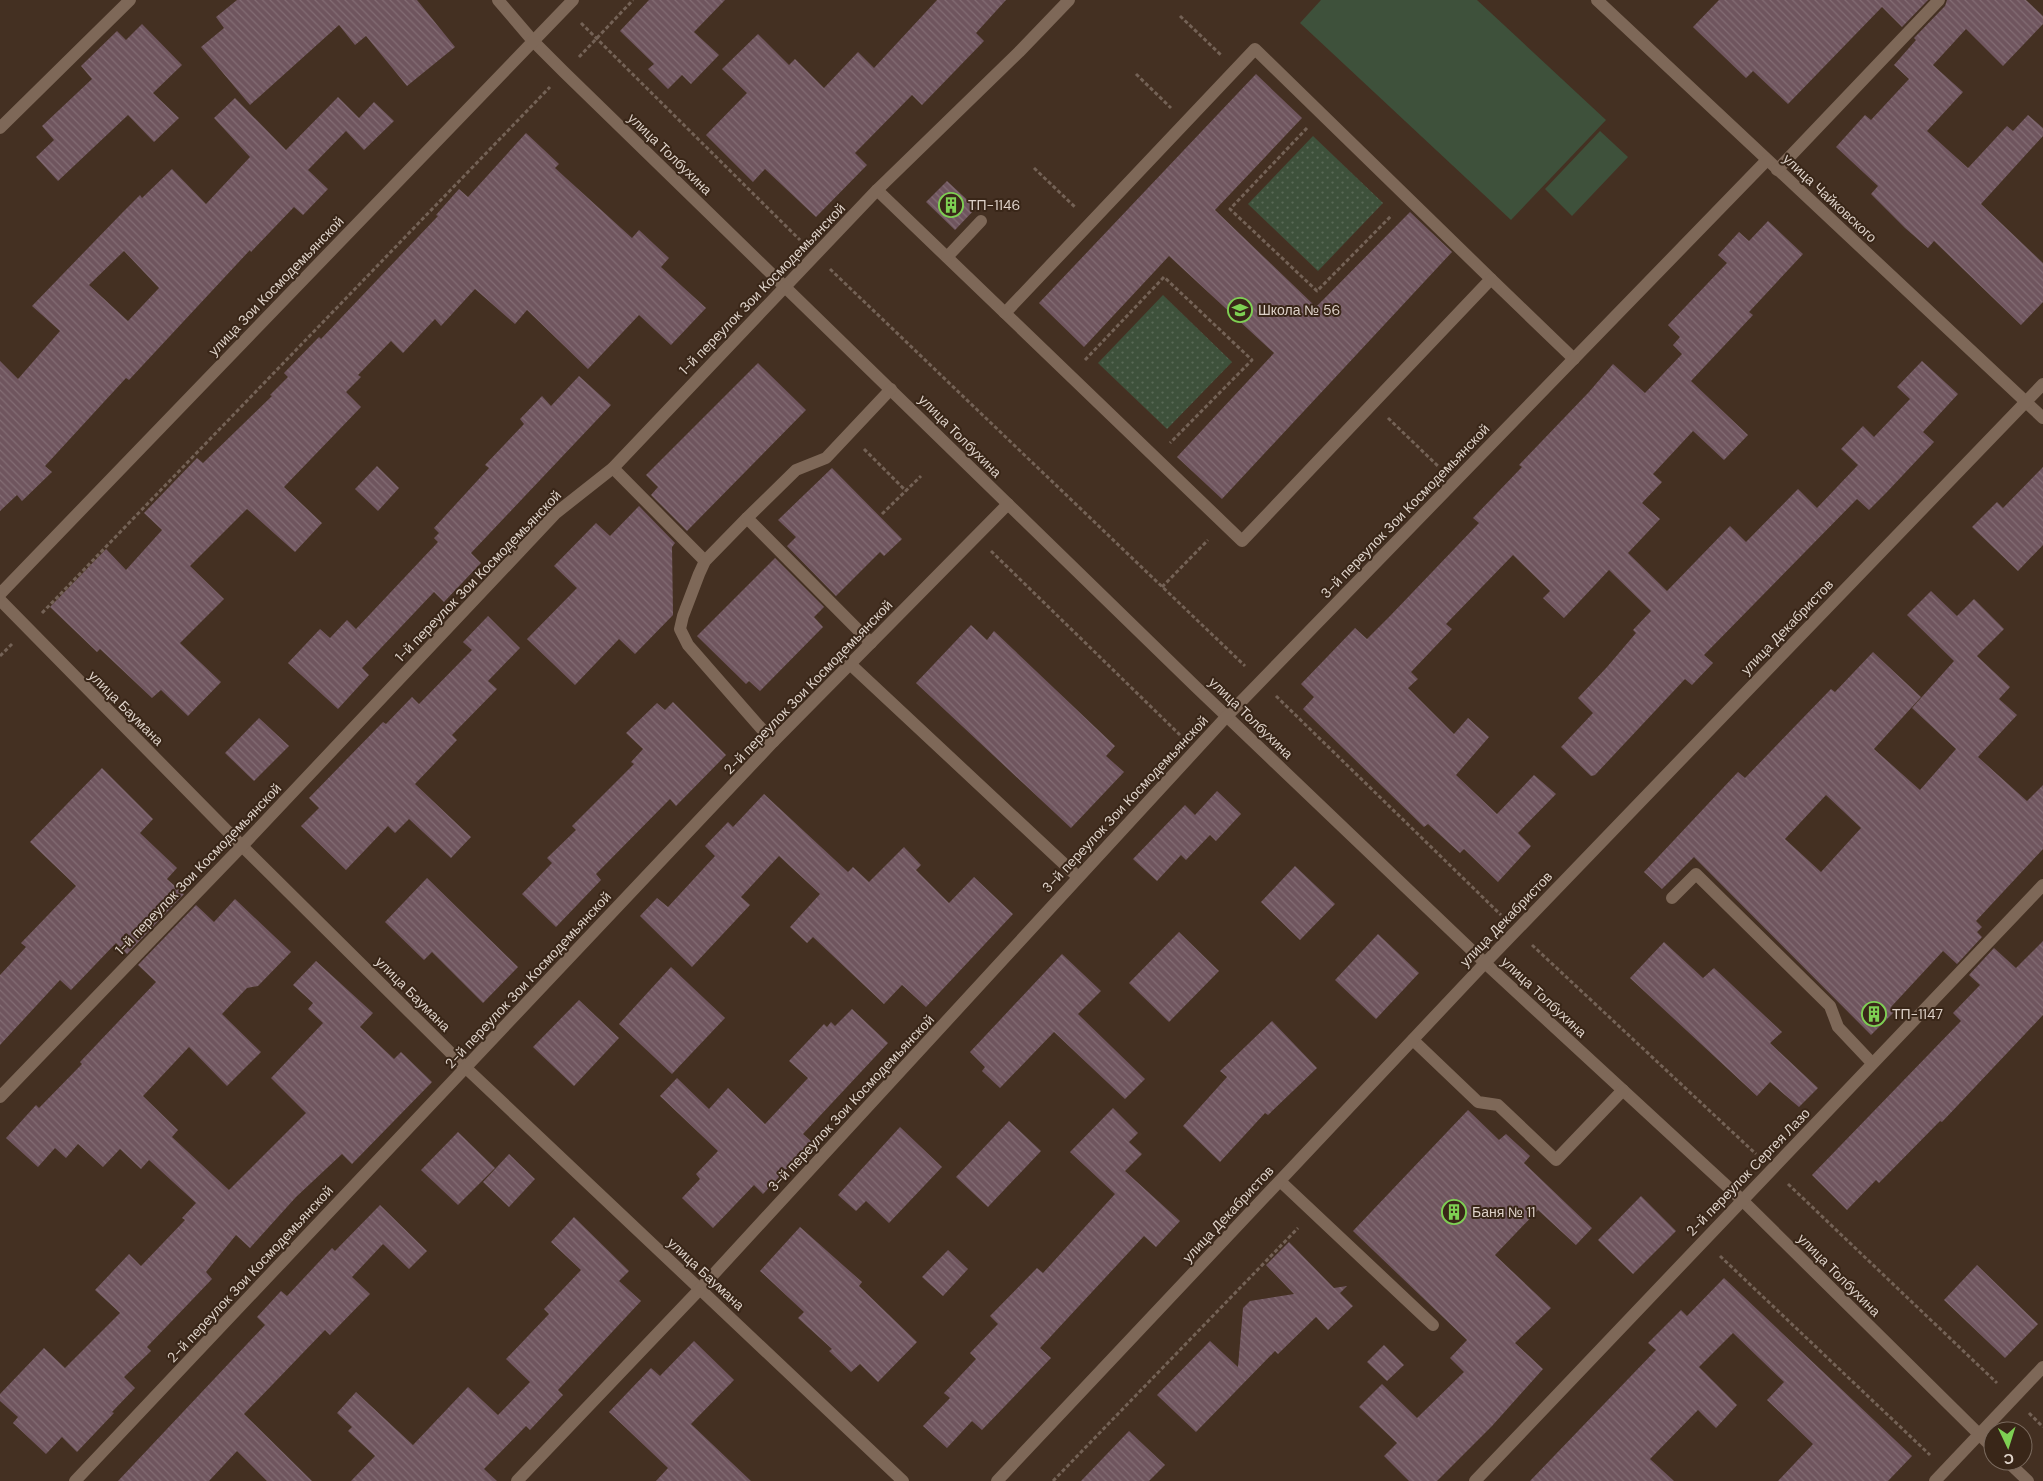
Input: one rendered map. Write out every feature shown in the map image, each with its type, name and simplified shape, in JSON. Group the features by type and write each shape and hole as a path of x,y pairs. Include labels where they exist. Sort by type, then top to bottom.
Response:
{"street":[{"path":"0,128 130,0"},
{"name":"улица Толбухина","path":"498,0 533,41 564,72 1008,504 1485,963 1742,1200 1983,1439"},
{"name":"1-й переулок Зои Космодемьянской","path":"0,1097 242,846 556,512 613,468 877,190 1019,52 1069,0"},
{"name":"улица Чайковского","path":"1597,0 2043,418"},
{"path":"1777,170 1939,0"},
{"name":"улица Зои Космодемьянской","path":"0,594 570,4"},
{"path":"1005,313 1255,48 1574,359"},
{"name":"3-й переулок Зои Космодемьянской","path":"517,1481 700,1289 1195,749 1767,160"},
{"path":"877,190 1242,541 1492,279"},
{"path":"947,257 981,221"},
{"name":"улица Декабристов","path":"997,1481 1516,930 2043,384"},
{"path":"774,742 688,645 680,629 683,616 705,561 796,470 826,458 891,389"},
{"path":"613,468 705,561"},
{"name":"2-й переулок Зои Космодемьянской","path":"75,1481 774,742 1008,504"},
{"path":"747,518 871,643"},
{"name":"улица Баумана","path":"0,600 26,629 242,846 466,1068 903,1481"},
{"path":"850,664 1078,877"},
{"path":"1672,898 1696,874 1830,1006 1838,1027 1872,1063"},
{"name":"2-й переулок Сергея Лазо","path":"1475,1481 2043,885"},
{"path":"1413,1040 1478,1102 1498,1105 1556,1160 1623,1090"},
{"path":"1280,1181 1433,1325"},
{"path":"1934,1481 2043,1367"},
{"path":"2018,1471 2028,1481"}],"path":[{"path":"0,656 633,0"},
{"path":"570,4 596,39 816,256 1260,681 1516,930 1772,1168 2043,1427"},
{"path":"1180,16 1236,69"},
{"path":"1136,74 1186,122"},
{"path":"1321,113 1230,209 1317,291 1409,198"},
{"path":"1034,168 1091,222"},
{"path":"1070,375 1164,277 1252,360 1156,458"},
{"path":"1372,403 1445,472"},
{"path":"863,448 906,491"},
{"path":"882,514 920,476"},
{"path":"1162,587 1224,523"},
{"path":"976,536 1195,749"},
{"path":"1053,1481 1313,1212"},
{"path":"1703,1240 1945,1470"}],"green space":[{"path":"1321,0 1477,0 1606,120 1511,220 1300,23"},
{"path":"1600,131 1628,157 1572,216 1545,189"},
{"path":"1313,136 1383,203 1318,271 1248,204"},
{"path":"1163,295 1232,362 1167,429 1098,363"}],"building":[{"path":"237,0 417,0 455,47 407,86 366,36 355,45 339,25 250,105 201,47 224,28 216,17"},
{"path":"649,0 725,0 694,32 719,55 691,84 682,75 668,89 648,69 654,64 620,31"},
{"path":"937,0 1006,0 976,33 984,41 922,105 912,95 855,153 867,165 816,217 765,169 753,182 706,135 747,93 722,69 758,34 789,65 795,59 824,88 858,52 874,68"},
{"path":"1719,0 1928,0 1902,27 1882,7 1788,104 1753,71 1746,78 1693,27"},
{"path":"1947,0 2026,0 2043,16 2043,24 2003,66 1966,29 1933,65 1963,92 1927,131 1968,168 2007,126 2013,131 2028,115 2043,128 2043,136 1981,204 2043,263 2043,302 2021,325 1934,241 1928,248 1905,228 1871,194 1878,186 1836,147 1865,115 1871,120 1909,79 1894,65 1916,40 1914,38 1945,6"},
{"path":"142,24 182,65 153,93 179,118 154,142 128,115 58,181 36,157 54,140 42,126 92,79 81,66 117,31 126,40"},
{"path":"1256,74 1302,118 1215,210 1316,307 1410,212 1452,252 1222,499 1177,457 1274,353 1169,256 1084,347 1039,303"},
{"path":"338,97 359,118 374,102 394,121 364,150 346,131 308,170 328,189 303,215 294,207 251,252 250,250 129,380 126,378 45,466 52,472 22,501 17,495 0,511 0,361 18,379 60,331 32,306 140,195 142,198 172,169 206,204 250,157 214,118 235,98 286,150","holes":["124,251 159,288 128,321 89,285"]},
{"path":"526,133 559,164 555,168 632,238 639,230 669,258 661,267 706,308 671,345 639,315 588,369 527,310 515,324 475,289 441,326 435,319 403,353 391,341 358,375 361,377 346,392 361,407 284,487 322,523 295,552 247,509 190,566 224,599 180,643 221,682 188,716 161,690 152,698 100,649 97,652 50,607 106,549 126,570 162,530 144,513 197,458 203,463 272,396 270,395 288,377 284,373 319,337 321,339 438,216 436,215 459,189 468,197"},
{"name":"ТП-1146","path":"947,181 976,208 955,230 926,202"},
{"path":"1768,221 1803,254 1749,312 1753,315 1691,381 1748,435 1724,460 1693,431 1653,474 1662,482 1642,503 1660,519 1628,553 1667,591 1730,526 1746,542 1798,489 1817,508 1858,465 1841,449 1863,426 1874,437 1910,399 1897,387 1922,361 1958,394 1923,432 1934,442 1887,492 1869,510 1857,499 1704,655 1713,663 1692,685 1685,679 1595,775 1591,776 1561,747 1593,713 1578,698 1636,633 1633,630 1651,611 1609,570 1564,618 1543,598 1550,591 1513,555 1446,624 1452,629 1411,672 1418,679 1408,688 1454,734 1468,718 1489,737 1456,775 1497,814 1534,775 1556,794 1518,833 1531,846 1498,882 1464,849 1460,853 1428,824 1424,827 1303,709 1314,697 1301,684 1355,628 1367,639 1390,616 1479,523 1473,518 1522,467 1519,465 1589,392 1613,364 1645,393 1682,354 1673,345 1680,337 1668,325 1727,263 1718,255 1739,232 1749,241"},
{"path":"758,363 806,410 687,531 651,495 658,487 646,475"},
{"path":"579,376 611,405 471,553 481,563 444,602 434,592 362,668 369,675 338,709 288,663 320,629 330,638 347,620 356,629 438,542 434,538 439,533 434,528 489,468 485,465 524,424 520,419 542,396 551,406"},
{"path":"377,466 399,488 378,511 355,489"},
{"path":"2043,467 2043,545 2018,571 1972,527 1997,502 2003,508"},
{"path":"832,468 902,539 884,556 880,552 836,596 787,546 796,537 778,520"},
{"path":"639,506 675,543 672,547 673,615 635,654 619,639 575,685 527,639 577,588 554,566 596,523 610,536"},
{"path":"775,558 824,607 814,617 823,627 760,691 749,681 746,684 697,636"},
{"path":"1931,591 1957,616 1974,599 2004,629 1977,656 2010,687 1999,699 2017,715 1978,757 2027,801 2043,785 2043,849 1976,921 1982,927 1977,932 1982,937 1957,964 1943,951 1891,1007 1895,1011 1871,1035 1694,857 1662,889 1644,872 1738,772 1745,778 1831,689 1835,692 1873,652 1921,697 1874,749 1920,790 1956,749 1912,708 1954,661 1907,615","holes":["1826,795 1861,828 1821,872 1785,839"]},
{"path":"488,616 520,648 488,681 497,689 452,735 457,740 415,784 471,837 451,858 409,819 395,833 388,826 346,870 301,826 319,808 309,798 383,722 386,724 412,697 419,704 472,650 463,642"},
{"path":"971,625 987,640 994,631 1115,746 1106,756 1124,772 1071,828 916,683"},
{"path":"673,702 726,755 676,806 670,799 596,874 601,880 556,927 522,894 552,863 547,858 576,830 572,826 634,764 631,762 643,749 626,733 657,703 665,710"},
{"path":"259,718 289,746 254,781 225,753"},
{"path":"102,768 153,819 140,833 177,868 167,879 184,894 127,954 116,943 71,990 60,980 0,1045 0,975 26,947 21,943 76,886 30,842"},
{"path":"1217,791 1241,814 1216,841 1210,835 1186,860 1181,855 1157,881 1133,859 1185,805 1195,815"},
{"path":"764,794 848,872 853,867 869,882 904,847 921,865 916,870 949,903 974,877 1013,914 926,1007 902,985 884,1004 813,937 807,943 790,927 820,894 779,856 741,897 750,905 692,967 640,916 657,898 668,907 715,856 705,846 728,822 733,827"},
{"path":"1295,866 1335,904 1300,940 1261,902"},
{"path":"427,878 518,967 483,1003 432,952 424,960 385,922"},
{"path":"235,899 291,952 258,986 247,988 222,1014 261,1052 227,1086 189,1047 143,1096 178,1130 172,1137 229,1190 306,1113 271,1078 323,1023 308,1009 313,1003 293,985 316,961 373,1013 360,1027 394,1059 401,1052 432,1082 352,1164 342,1154 296,1197 250,1248 236,1235 206,1272 212,1279 147,1347 151,1351 124,1377 135,1388 112,1412 114,1413 77,1452 62,1437 46,1454 13,1423 18,1417 0,1401 0,1394 44,1348 65,1368 120,1313 95,1290 129,1254 141,1266 185,1220 182,1218 196,1203 149,1160 141,1169 120,1149 103,1167 78,1144 66,1158 55,1148 38,1167 6,1138 36,1105 39,1108 82,1064 80,1062 156,982 138,965 196,905 214,922"},
{"path":"1179,932 1219,971 1169,1022 1129,983"},
{"path":"1378,934 1419,973 1376,1019 1335,980"},
{"path":"2043,941 2043,1015 1942,1122 1940,1121 1879,1183 1876,1180 1847,1210 1812,1175 1961,1021 1953,1013 1980,985 1969,975 1994,948 2016,968"},
{"path":"1664,942 1703,978 1714,968 1782,1032 1770,1043 1818,1088 1799,1107 1770,1082 1757,1096 1630,978"},
{"path":"1062,954 1101,991 1078,1014 1145,1079 1125,1099 1054,1032 1000,1088 982,1071 985,1067 970,1052"},
{"path":"671,967 725,1018 672,1074 619,1024"},
{"path":"579,1000 619,1038 574,1086 533,1047"},
{"path":"852,1009 888,1043 803,1134 812,1142 763,1194 754,1185 713,1228 682,1198 700,1179 696,1174 718,1151 660,1096 677,1078 709,1109 728,1088 765,1124 808,1078 789,1061 824,1024 827,1027 831,1022 835,1026"},
{"path":"1272,1021 1317,1068 1268,1115 1265,1113 1220,1162 1183,1126 1227,1077 1220,1071"},
{"path":"1113,1108 1138,1133 1129,1142 1142,1154 1125,1171 1180,1221 1156,1247 1144,1236 1040,1348 1051,1358 982,1430 972,1421 947,1448 923,1426 950,1398 944,1393 976,1359 970,1353 998,1324 990,1316 1037,1268 1043,1273 1115,1194 1070,1152"},
{"path":"1468,1110 1499,1140 1506,1134 1530,1156 1524,1163 1592,1228 1576,1245 1538,1210 1495,1255 1551,1308 1515,1343 1543,1369 1492,1426 1437,1481 1409,1481 1384,1456 1397,1443 1359,1407 1382,1384 1417,1418 1464,1372 1450,1358 1467,1340 1353,1231"},
{"path":"1009,1121 1041,1151 988,1207 956,1177"},
{"path":"900,1127 942,1167 889,1223 866,1201 856,1211 838,1195"},
{"path":"458,1132 495,1168 458,1205 421,1170"},
{"path":"509,1154 535,1179 509,1207 483,1182"},
{"path":"1641,1196 1676,1231 1633,1274 1598,1240"},
{"path":"380,1205 427,1251 409,1269 383,1244 352,1277 370,1294 330,1335 325,1330 244,1414 312,1481 267,1481 237,1451 209,1481 118,1481 265,1325 257,1317 281,1291 287,1296 332,1248 335,1251"},
{"path":"574,1217 629,1271 619,1281 641,1301 558,1390 563,1395 530,1430 526,1426 484,1469 497,1481 351,1481 375,1456 348,1431 352,1427 337,1413 356,1392 413,1445 468,1387 498,1415 530,1382 506,1359 549,1314 544,1309 581,1270 551,1242"},
{"path":"800,1227 862,1282 859,1286 917,1342 878,1382 860,1364 851,1372 829,1351 832,1349 798,1318 804,1312 760,1271"},
{"path":"1289,1242 1334,1288 1347,1286 1340,1293 1353,1306 1328,1330 1316,1317 1278,1354 1275,1351 1196,1432 1157,1395 1210,1341 1238,1367 1243,1308 1250,1301 1294,1294 1266,1265"},
{"path":"948,1250 968,1269 943,1296 922,1277"},
{"path":"1977,1265 2038,1324 2005,1358 1944,1300"},
{"path":"1724,1278 1912,1456 1888,1481 1778,1481 1813,1444 1767,1400 1784,1382 1733,1333 1699,1367 1737,1405 1716,1428 1698,1410 1650,1459 1674,1481 1530,1481 1656,1350 1648,1343 1681,1310 1687,1316"},
{"path":"694,1341 734,1380 691,1424 751,1481 656,1481 668,1468 609,1412 651,1368 660,1376"},
{"path":"1384,1345 1404,1365 1387,1381 1367,1362"},
{"path":"1129,1431 1165,1465 1149,1481 1081,1481"}],"place":[{"name":"ТП-1146","path":"951,205"},
{"name":"Школа № 56","path":"1240,310"},
{"name":"ТП-1147","path":"1874,1014"},
{"name":"Баня № 11","path":"1454,1212"}]}
